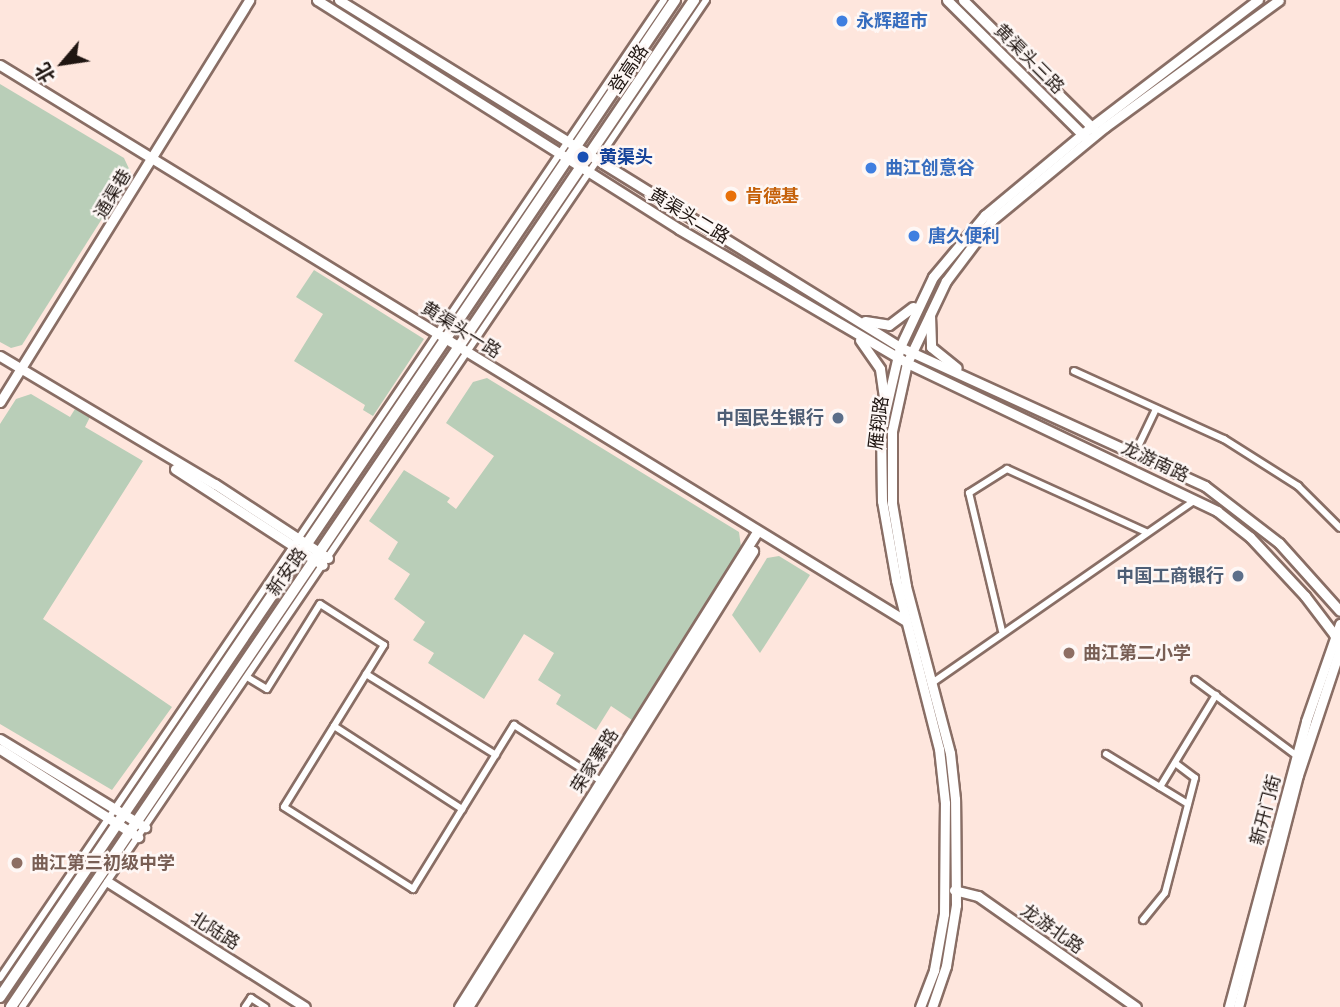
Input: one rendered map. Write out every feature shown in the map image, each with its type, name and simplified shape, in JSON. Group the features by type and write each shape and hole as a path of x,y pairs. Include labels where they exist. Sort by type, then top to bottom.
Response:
{"main road":[{"name":"通渠巷","path":"0,402 250,0"},
{"name":"黄渠头二路","path":"317,0 585,170 907,363"},
{"name":"黄渠头二路","path":"339,0 900,347"},
{"name":"登高路","path":"573,143 675,0"},
{"name":"登高路","path":"594,158 694,0"},
{"name":"黄渠头三路","path":"947,0 1085,137"},
{"name":"黄渠头三路","path":"963,0 1094,130"},
{"name":"雁翔路","path":"920,1007 937,957 945,888 942,769 906,621 882,501 880,442 884,412 900,347 923,295 951,252 985,215 1258,0"},
{"name":"雁翔路","path":"1094,130 1279,0"},
{"name":"黄渠头一路","path":"0,65 760,534 906,621"},
{"name":"雁翔路","path":"932,1007 946,966 957,891 953,775 906,586 891,494 892,431 911,352 931,308 961,257 992,220 1085,137"},
{"name":"新安路","path":"0,997 119,811 573,143"},
{"name":"新安路","path":"12,1007 134,834 594,158"},
{"path":"850,316 889,325 904,318 923,295"},
{"path":"931,308 932,347 967,375"},
{"path":"848,329 880,369 884,412"},
{"name":"龙游南路","path":"900,347 967,375 1205,486 1245,514 1288,552 1340,611"},
{"path":"0,356 21,372 321,559"},
{"path":"0,362 21,372"},
{"name":"龙游南路","path":"907,363 1196,499 1250,537 1334,634 1340,650"},
{"name":"荣家寨路","path":"458,1007 760,534"},
{"name":"荣家寨路","path":"468,1007 760,534"},
{"name":"新开门街","path":"1229,1007 1297,756 1334,634 1340,624"},
{"name":"新开门街","path":"1238,1007 1298,775 1340,650"},
{"path":"0,739 140,825"},
{"path":"0,749 134,834"},
{"name":"北陆路","path":"108,881 305,1007"},
{"name":"龙游北路","path":"945,888 978,896 1136,1007"}],"street":[{"path":"573,143 664,0"},
{"path":"594,158 706,0"},
{"path":"1074,371 1224,439 1298,486 1340,528"},
{"path":"1135,453 1156,409"},
{"path":"1002,631 969,493 1007,469 1146,532"},
{"path":"932,683 1002,631 1196,499"},
{"path":"140,825 247,677 321,559"},
{"path":"247,677 267,689 320,604 384,645 284,807 413,889 514,725 601,781"},
{"path":"366,674 496,755"},
{"path":"1195,680 1297,756"},
{"path":"1160,787 1216,695"},
{"path":"334,726 462,809"},
{"path":"1107,754 1188,804"},
{"path":"1143,920 1165,892 1195,778 1175,763"},
{"path":"0,978 113,821"},
{"path":"22,1007 108,881 134,834"},
{"path":"245,1007 251,998 265,1007"}],"green space":[{"path":"0,84 124,158 131,173 22,345 11,348 0,342"},
{"path":"314,270 424,339 373,416 363,410 365,405 294,361 323,314 296,297"},
{"path":"487,378 739,532 741,547 632,720 611,706 596,730 556,704 561,695 538,680 554,653 524,634 484,699 428,663 434,653 413,640 425,622 394,599 410,574 388,559 398,542 369,521 404,470 450,498 447,502 456,509 494,456 446,423 473,382"},
{"path":"31,394 70,417 75,409 90,417 85,427 143,461 43,619 172,707 112,790 0,724 0,424 16,399"},
{"path":"779,556 810,575 760,653 732,615 767,558"}],"place":[{"name":"永辉超市","path":"842,21"},
{"name":"黄渠头","path":"583,157"},
{"name":"曲江创意谷","path":"871,168"},
{"name":"肯德基","path":"731,196"},
{"name":"唐久便利","path":"914,236"},
{"name":"中国民生银行","path":"838,418"},
{"name":"中国工商银行","path":"1238,576"},
{"name":"曲江第二小学","path":"1069,653"},
{"name":"曲江第三初级中学","path":"17,863"}]}
